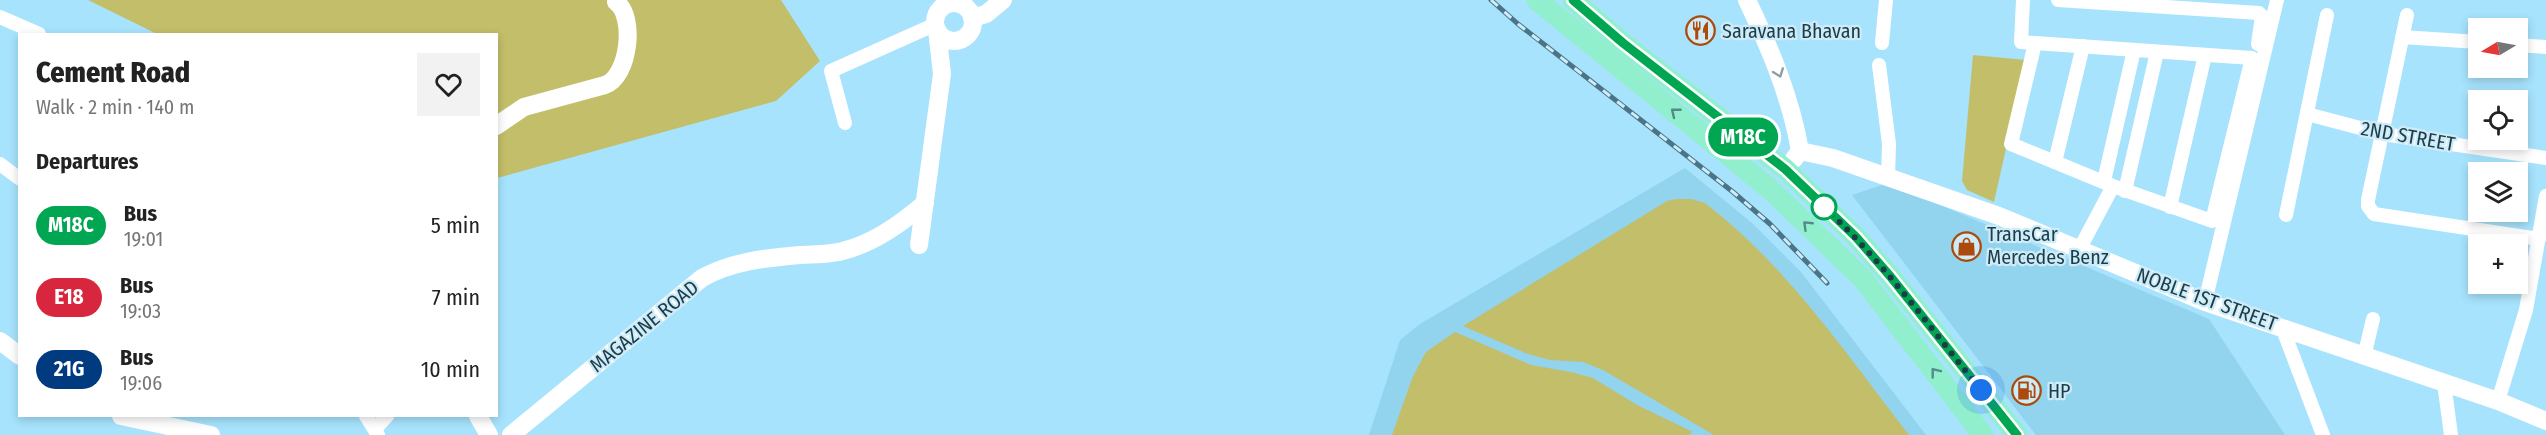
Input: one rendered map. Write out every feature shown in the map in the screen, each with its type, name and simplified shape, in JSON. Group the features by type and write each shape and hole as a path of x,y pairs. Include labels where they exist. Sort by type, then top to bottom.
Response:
{"main road":[{"path":"1537,0 1770,189 1863,279 1983,435"},
{"path":"1573,0 1623,43 1785,169 1856,237 2017,435"},
{"path":"1770,189 1785,169"},
{"path":"1863,279 1877,262"}],"street":[{"path":"928,0 936,24 942,74"},
{"path":"972,18 986,14 1003,0"},
{"path":"1748,0 1780,76 1795,123 1800,151 1785,169"},
{"path":"1882,43 1886,0"},
{"path":"2024,0 2020,42 2252,58"},
{"path":"2035,43 2011,144 2114,186 2212,220 2252,58 2256,54 2262,16 2259,13 2058,0"},
{"path":"2205,302 2277,0"},
{"path":"498,125 524,107 615,81 621,70 627,41 624,11 614,1"},
{"path":"845,123 831,71 936,24 945,5 956,2 969,10 972,18 969,33 950,51 942,74 919,245"},
{"path":"2286,215 2327,15"},
{"path":"2407,15 2368,206 2374,214 2539,239"},
{"path":"0,17 37,33"},
{"path":"936,24 948,39 960,40"},
{"path":"2402,37 2468,41"},
{"path":"2055,162 2084,46"},
{"path":"2528,46 2546,47"},
{"path":"2114,186 2134,50"},
{"path":"2079,250 2114,186 2157,52"},
{"path":"2170,207 2205,55"},
{"path":"1879,65 1889,144 1888,177"},
{"name":"2ND STREET","path":"2307,114 2383,134 2546,158"},
{"name":"NOBLE 1ST STREET","path":"1800,151 1833,158 1999,216 2205,302 2498,401 2546,421"},
{"path":"0,164 18,178"},
{"path":"2498,401 2526,310 2546,196"},
{"name":"MAGAZINE ROAD","path":"511,435 684,291 708,275 748,261 832,253 855,248 902,222 925,203"},
{"path":"2364,357 2373,319"},
{"path":"2282,327 2324,435"},
{"path":"0,341 18,354"},
{"path":"2444,383 2451,435"},
{"path":"132,417 155,419 211,435"},
{"path":"367,417 377,432 386,417"},
{"path":"479,417 489,435"}],"shaded area":[{"path":"88,0 781,0 820,61 776,101 498,178 498,33 155,33"},
{"path":"1973,55 2026,60 1994,202 1967,190 1962,181"},
{"path":"1685,168 1752,223 1801,272 1926,435 1369,435 1400,340 1420,324"},
{"path":"1888,183 2209,319 2285,435 2036,435 1852,195"},
{"path":"1691,199 1705,203 1763,254 1814,312 1909,435 1714,435 1603,370 1583,362 1550,360 1528,354 1463,326 1667,201"},
{"path":"1455,332 1531,365 1593,378 1637,405 1693,432 1688,435 1392,435 1413,376 1426,352"}],"railway":[{"path":"1491,0 1518,24 1733,192 1770,224 1827,283"}],"bus line":[{"name":"M18C","path":"1573,0 1623,43 1785,169 1856,237 2017,435"}],"place":[{"name":"Saravana Bhavan","path":"1701,31"},
{"name":"TransCar Mercedes Benz","path":"1966,246"},
{"name":"HP","path":"2027,391"}],"route":[{"path":"1824,207 1856,237 1890,276 1981,390"}]}
